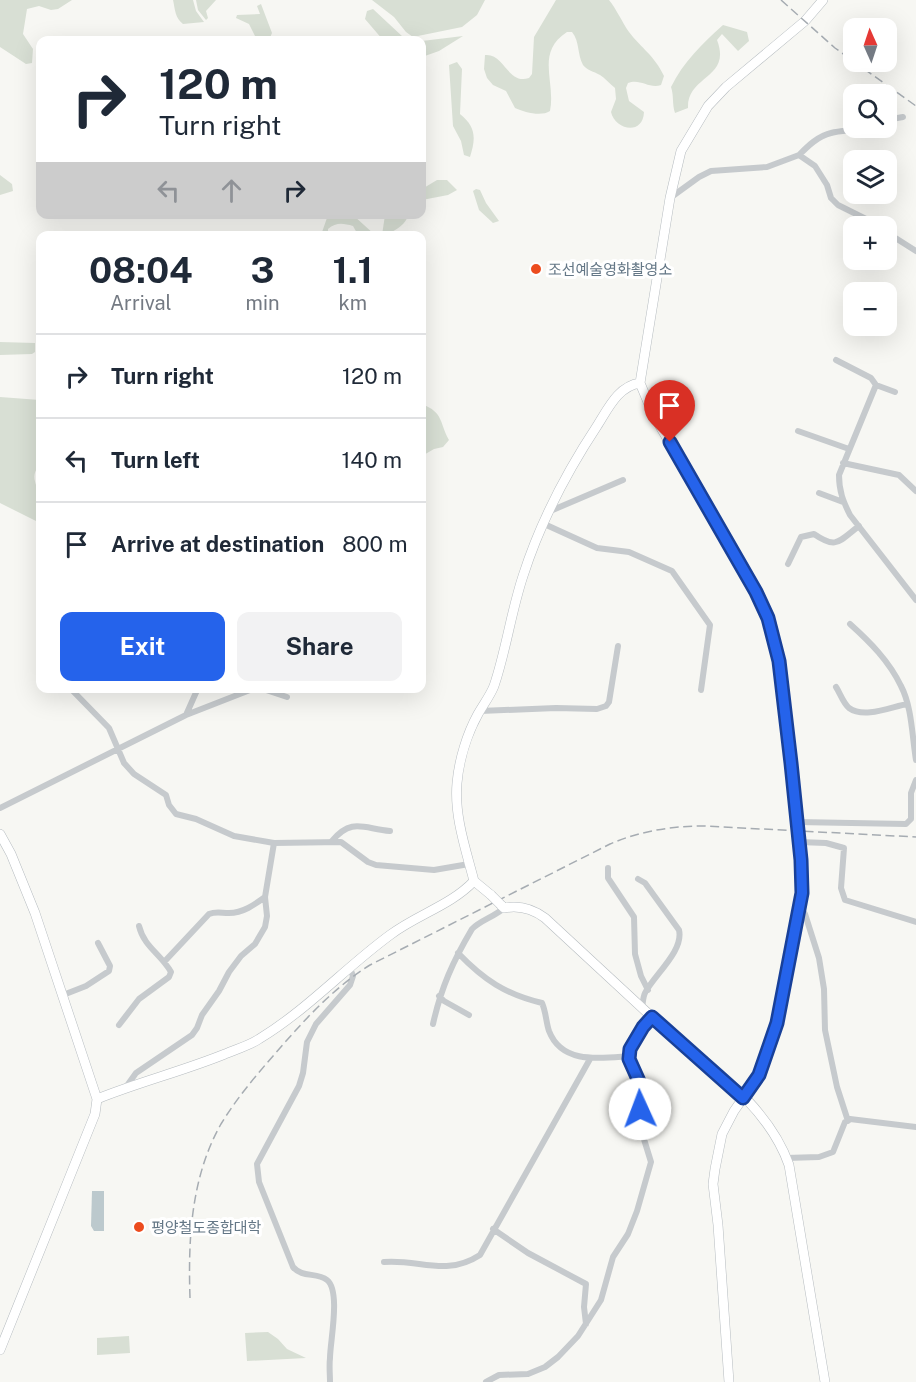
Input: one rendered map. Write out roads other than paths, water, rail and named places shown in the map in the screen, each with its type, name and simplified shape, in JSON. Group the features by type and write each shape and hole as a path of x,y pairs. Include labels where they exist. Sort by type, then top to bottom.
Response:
{"street":[{"path":"729,1382 714,1184 717,1152 734,1111 759,1075 777,1023 802,893 799,842 779,661 768,618 744,570 653,414 640,383 670,198 681,150 708,106 726,87 805,21 823,0"},
{"path":"897,118 903,117"},
{"path":"670,198 711,171 767,167 799,155 817,139 830,133 843,132"},
{"path":"799,155 815,166 827,185 831,198 838,205 860,216"},
{"path":"897,239 916,251"},
{"path":"837,360 871,378 876,385 895,392"},
{"path":"640,383 632,384 617,396 562,483 542,523 522,577 493,687 469,734 457,782 456,803 459,824 474,881 503,906 538,912 743,1098 764,1120 786,1158 825,1382"},
{"path":"876,385 843,463 839,475 839,488 843,502 859,526 916,600"},
{"path":"798,431 849,449"},
{"path":"843,463 899,475 916,491"},
{"path":"548,512 623,480"},
{"path":"819,493 843,502"},
{"path":"542,523 597,548 629,552 672,571 710,625 701,690"},
{"path":"788,564 801,537 814,534 827,543 836,543 859,526"},
{"path":"850,624 883,657 902,686 916,760"},
{"path":"480,711 597,709 606,706 609,702 618,646"},
{"path":"836,687 845,704 856,712 868,712 907,704"},
{"path":"75,693 109,728 124,763 134,774 166,795 169,805 176,814 196,819 234,836 274,843 341,842 368,862 376,865 434,870 470,864"},
{"path":"186,715 196,693"},
{"path":"0,808 186,715 242,693"},
{"path":"275,693 287,697"},
{"path":"797,822 910,823 911,794 916,780"},
{"path":"332,841 351,826 359,825 390,831"},
{"path":"0,834 11,854 35,913 97,1099 95,1114 0,1350"},
{"path":"799,842 826,843 844,848 841,888 845,900 916,922"},
{"path":"126,1087 136,1073 192,1035 202,1014 219,991 229,972 262,933 267,916 265,897 274,843"},
{"path":"608,868 608,878 634,917 635,954 648,990"},
{"path":"638,879 645,883 680,930 669,960 648,990 642,1007"},
{"path":"97,1099 126,1087 212,1059 257,1040 393,933 461,894 474,881"},
{"path":"165,961 209,914 238,912 253,906 265,897"},
{"path":"433,1024 439,996 458,953 472,929 478,923 498,913 503,906"},
{"path":"799,906 806,914 819,958 824,989 825,1030 837,1088 848,1120"},
{"path":"119,1025 140,999 171,972 165,961 151,950 141,936 139,926"},
{"path":"63,995 86,986 109,971 110,966 98,944"},
{"path":"458,953 487,980 508,992 542,1003 549,1032 555,1042 571,1054 590,1059 630,1056"},
{"path":"330,1382 334,1313 331,1285 324,1278 300,1273 293,1267 259,1182 258,1164 299,1086 307,1042 316,1024 353,979 350,969"},
{"path":"439,996 469,1014"},
{"path":"486,1382 499,1375 528,1374 545,1367 578,1336 601,1300 613,1257 628,1234 651,1162 639,1123 642,1088 630,1056 630,1049 652,1017"},
{"path":"384,1262 406,1261 430,1266 462,1265 480,1255 590,1059"},
{"path":"786,1158 819,1157 833,1152 845,1122 856,1118 916,1127"},
{"path":"493,1229 528,1253 586,1284 584,1307 586,1324"},
{"path":"528,1374 531,1382"}],"railway":[{"path":"781,0 835,48 916,106"},
{"path":"190,1298 191,1231 197,1187 203,1165 221,1124 249,1085 301,1025 333,993 370,965 610,844 644,833 668,828 704,826 916,837"}],"place":[{"name":"조선예술영화촬영소","path":"536,269"},
{"name":"평양철도종합대학","path":"139,1227"}]}
